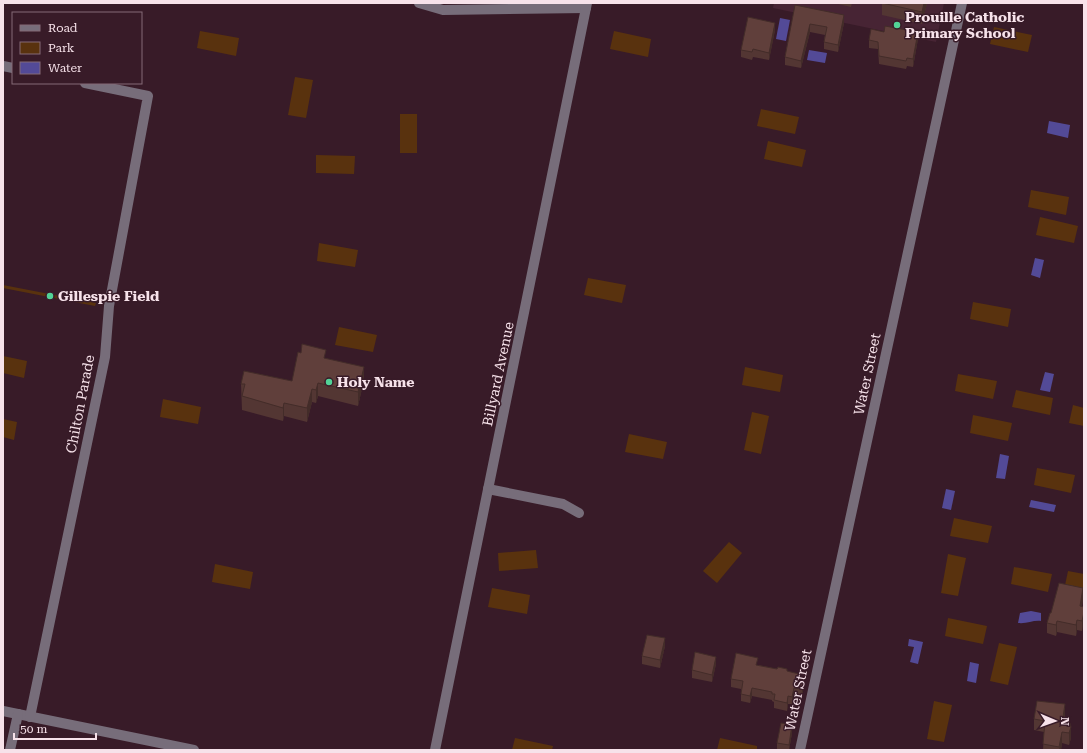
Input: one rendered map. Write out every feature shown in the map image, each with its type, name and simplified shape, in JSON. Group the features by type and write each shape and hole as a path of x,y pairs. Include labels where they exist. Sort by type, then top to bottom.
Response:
{"street":[{"path":"419,3 443,10 587,5"},
{"name":"Water Street","path":"800,750 962,3"},
{"name":"Billyard Avenue","path":"435,750 587,5"},
{"name":"Chilton Parade","path":"30,717 105,357 109,306 148,96 90,84"},
{"path":"488,489 563,504 579,513"},
{"path":"3,712 194,750"},
{"path":"10,750 18,714"}],"shaded area":[{"name":"Prouille Catholic Primary School","path":"774,3 944,3 936,42 773,8"}],"green space":[{"path":"994,27 1032,35 1028,52 990,44"},
{"path":"200,31 239,38 236,56 197,48"},
{"path":"614,31 651,39 648,57 610,49"},
{"path":"295,77 313,80 306,118 288,115"},
{"path":"761,109 799,117 795,134 757,126"},
{"path":"400,114 417,114 417,153 400,153"},
{"path":"768,141 806,150 802,167 764,159"},
{"path":"316,155 355,156 354,174 316,173"},
{"path":"1031,190 1069,197 1066,215 1028,207"},
{"path":"1040,217 1078,226 1074,243 1036,235"},
{"path":"319,243 358,250 355,267 317,261"},
{"path":"588,278 626,285 622,303 584,295"},
{"name":"Gillespie Field","path":"3,285 96,303 95,306 3,288"},
{"path":"973,302 1011,309 1008,327 970,319"},
{"path":"339,327 377,335 373,352 335,345"},
{"path":"3,356 27,361 24,378 3,373"},
{"path":"745,367 783,375 780,392 742,385"},
{"path":"958,374 997,381 993,399 955,391"},
{"path":"1016,390 1053,398 1050,415 1012,407"},
{"path":"163,399 201,407 198,424 160,417"},
{"path":"1073,405 1084,408 1084,426 1069,423"},
{"path":"752,412 769,416 761,454 744,450"},
{"path":"973,415 1012,423 1008,441 970,433"},
{"path":"3,419 17,422 14,440 3,437"},
{"path":"629,434 667,442 663,459 625,452"},
{"path":"1037,468 1075,475 1071,493 1034,485"},
{"path":"954,518 992,526 988,543 950,536"},
{"path":"729,542 742,553 717,583 703,571"},
{"path":"536,550 538,568 499,571 498,553"},
{"path":"948,554 966,558 958,596 941,593"},
{"path":"215,564 253,572 250,589 212,582"},
{"path":"1014,567 1052,574 1048,592 1011,584"},
{"path":"1068,571 1084,574 1084,594 1064,590"},
{"path":"492,588 530,595 527,614 488,607"},
{"path":"948,618 987,626 983,644 945,636"},
{"path":"999,643 1017,647 1008,685 990,681"},
{"path":"934,701 952,705 944,742 927,739"},
{"path":"515,738 553,746 552,750 512,750"},
{"path":"720,738 757,746 757,750 717,750"}],"water":[{"path":"780,18 790,20 786,41 776,39"},
{"path":"809,50 827,53 825,63 807,60"},
{"path":"1049,121 1070,125 1068,138 1047,133"},
{"path":"1035,258 1044,260 1040,278 1031,275"},
{"path":"1045,372 1054,374 1050,392 1040,390"},
{"path":"1000,454 1009,456 1005,479 996,478"},
{"path":"946,489 955,491 951,510 942,508"},
{"path":"1031,500 1056,505 1054,512 1029,507"},
{"path":"1031,611 1041,613 1041,621 1018,623 1020,613"},
{"path":"909,639 923,642 918,664 910,662 914,647 908,646"},
{"path":"970,662 979,664 976,683 967,681"}],"building":[{"path":"882,3 924,3 922,12"},
{"path":"795,5 844,15 838,45 824,42 827,27 810,24 801,61 785,57"},
{"path":"748,17 775,23 769,53 753,49 752,52 741,50"},
{"path":"885,26 918,32 913,59 907,58 906,61 879,56 878,42 869,40 871,29 884,32"},
{"path":"302,344 326,350 324,358 364,367 358,392 318,383 316,390 312,389 307,408 284,403 283,408 242,396 245,384 241,384 244,371 292,381 298,352 301,353"},
{"path":"1059,583 1083,588 1080,606 1084,607 1084,612 1082,621 1077,620 1076,625 1057,621 1056,625 1047,623"},
{"path":"647,635 665,638 660,660 642,656"},
{"path":"695,652 716,657 712,675 692,670"},
{"path":"736,653 758,658 756,665 777,669 778,667 799,674 798,677 804,678 802,689 794,688 792,697 788,696 787,703 774,700 775,694 772,694 772,692 752,688 750,696 741,694 743,681 731,679"},
{"path":"1037,701 1065,704 1063,717 1065,717 1064,722 1070,723 1071,727 1069,733 1062,732 1059,747 1043,744 1045,721 1034,719"},
{"path":"781,723 792,725 789,745 777,743"}],"place":[{"name":"Prouille Catholic Primary School","path":"897,25"},
{"name":"Gillespie Field","path":"50,296"},
{"name":"Holy Name","path":"329,382"}]}
